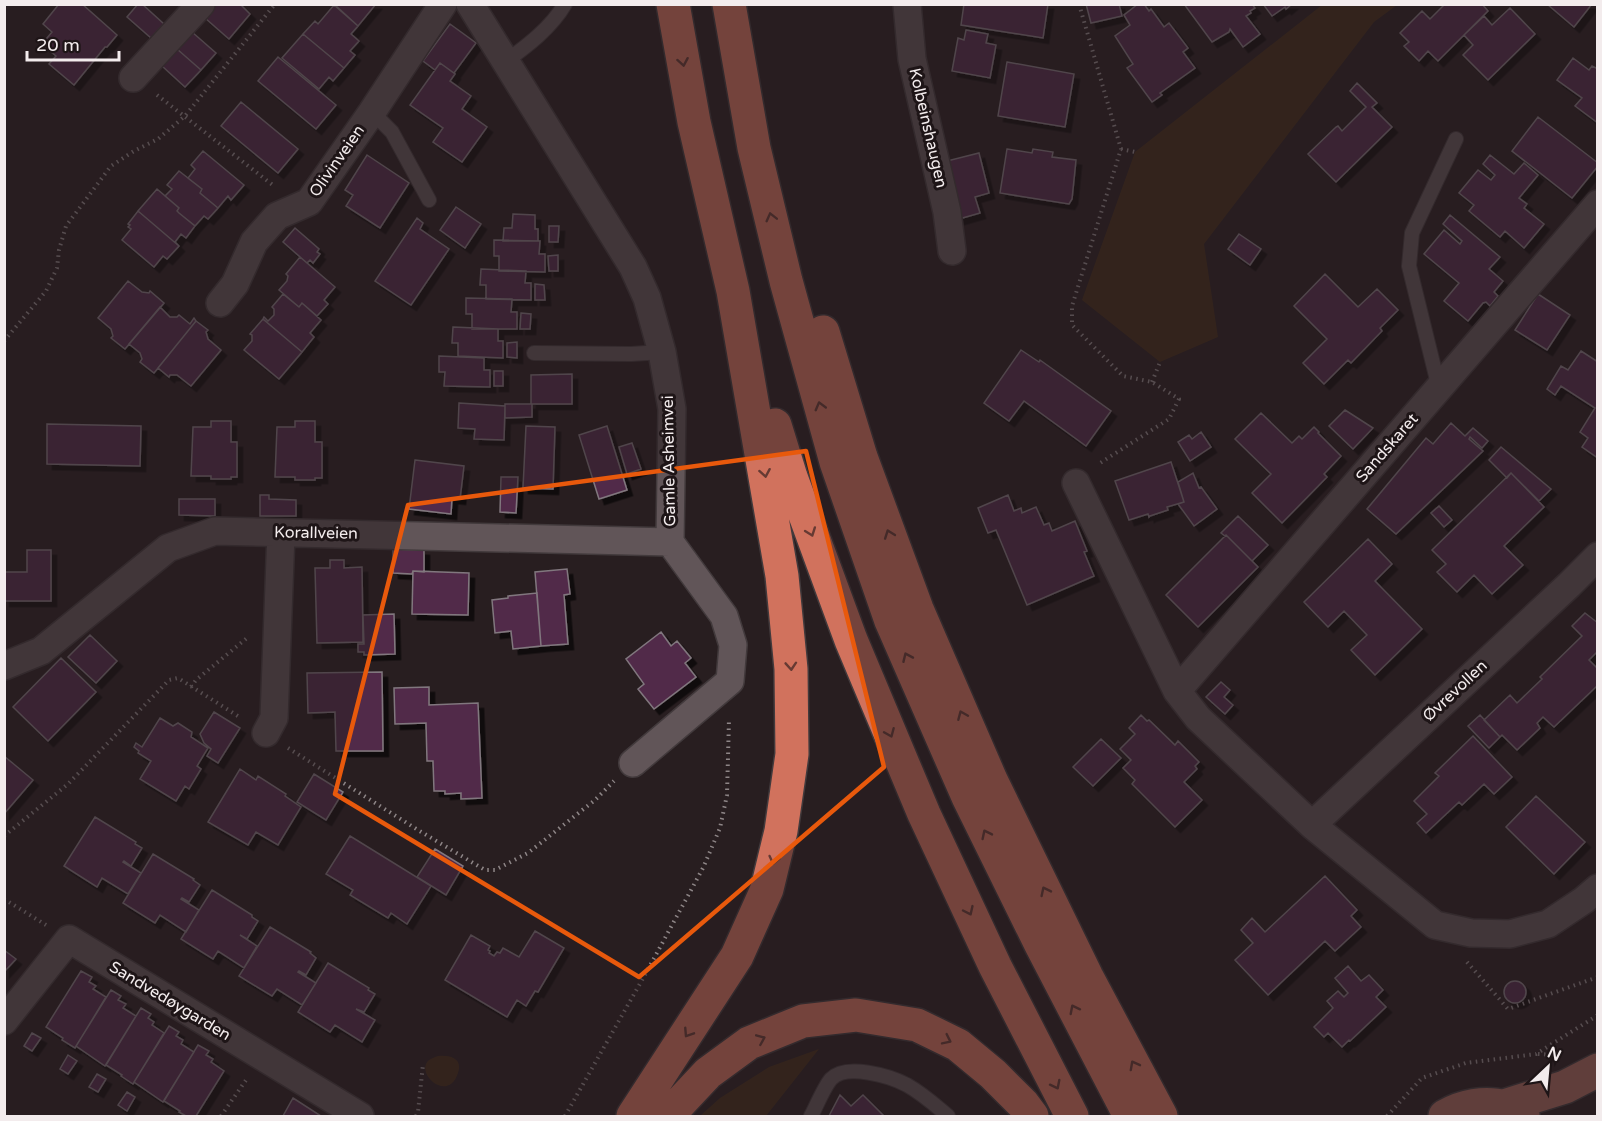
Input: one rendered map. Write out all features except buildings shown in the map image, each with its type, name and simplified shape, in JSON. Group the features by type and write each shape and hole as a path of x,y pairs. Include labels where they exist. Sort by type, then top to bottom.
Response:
{"highway":[{"path":"633,1116 737,956 767,889 781,831 792,754 791,669 782,576 733,291 694,122 673,4"},
{"path":"729,4 754,148 786,281 836,462 891,621 968,797 1041,945 1130,1116"},
{"path":"754,148 786,183 805,274 861,457 916,609 991,780 1088,977 1161,1116"},
{"path":"733,291 791,477 851,640 924,814 995,966 1072,1116"},
{"path":"669,1116 708,1073 749,1043 803,1021 856,1015 917,1025 958,1045 993,1074 1032,1116"}],"main road":[{"path":"1445,1116 1454,1110 1478,1104 1515,1111 1598,1070"}],"street":[{"path":"133,78 201,4"},
{"name":"Olivinveien","path":"220,303 235,284 254,242 277,216 309,201 443,4"},
{"name":"Gamle Asheimvei","path":"470,4 633,267 647,298 662,352 672,410 670,542 724,616 733,645 730,681"},
{"name":"Kolbeinshaugen","path":"907,4 912,58 947,212 952,251"},
{"name":"Sandskaret","path":"1177,691 1598,204"},
{"path":"1076,483 1177,691 1198,718 1312,825 1435,925 1471,933 1510,934 1548,924 1598,888"},
{"name":"Korallveien","path":"4,666 41,651 168,548 215,531 670,542"},
{"path":"266,734 274,718 281,532"},
{"name":"Øvrevollen","path":"1312,825 1598,556"},
{"path":"633,763 730,681"},
{"path":"4,1021 69,939"},
{"name":"Sandvedøygarden","path":"69,939 360,1116"}],"lane":[{"path":"505,62 532,42 561,12 565,4"},
{"path":"372,111 392,132 429,200"},
{"path":"1439,388 1409,266 1412,232 1456,139"},
{"path":"534,353 662,352"},
{"path":"811,1116 832,1078 850,1070 887,1077 906,1084 929,1099 948,1116"}],"path":[{"path":"4,341 46,291 57,268 59,250 66,226 111,166 158,139 185,116 276,4"},
{"path":"1076,483 1103,461 1169,420 1179,399 1152,382 1123,376 1072,325 1072,306 1121,149 1079,4"},
{"path":"133,78 298,205"},
{"path":"1121,149 1135,152"},
{"path":"1152,382 1160,362"},
{"path":"191,687 196,680 277,614"},
{"path":"4,836 68,784 169,680 178,678 418,831 485,870 495,870 528,853 595,800 633,763"},
{"path":"565,1116 646,974 703,868 720,828 727,795 730,681"},
{"path":"4,899 69,939"},
{"path":"1435,925 1508,1009 1598,977"},
{"path":"1387,1116 1422,1078 1466,1063 1536,1054 1598,1015"},
{"path":"221,1116 261,1057"},
{"path":"416,1116 423,1065"}],"highlighted area":[{"path":"806,451 884,767 639,977 335,794 408,505"}],"shaded area":[{"path":"1322,5 1397,5 1374,22 1204,244 1218,337 1160,362 1082,300 1135,152"},
{"path":"819,1049 766,1116 700,1116 720,1098 769,1067"},
{"path":"438,1056 454,1058 459,1064 458,1073 453,1082 447,1086 434,1083 426,1072 429,1060"}]}
